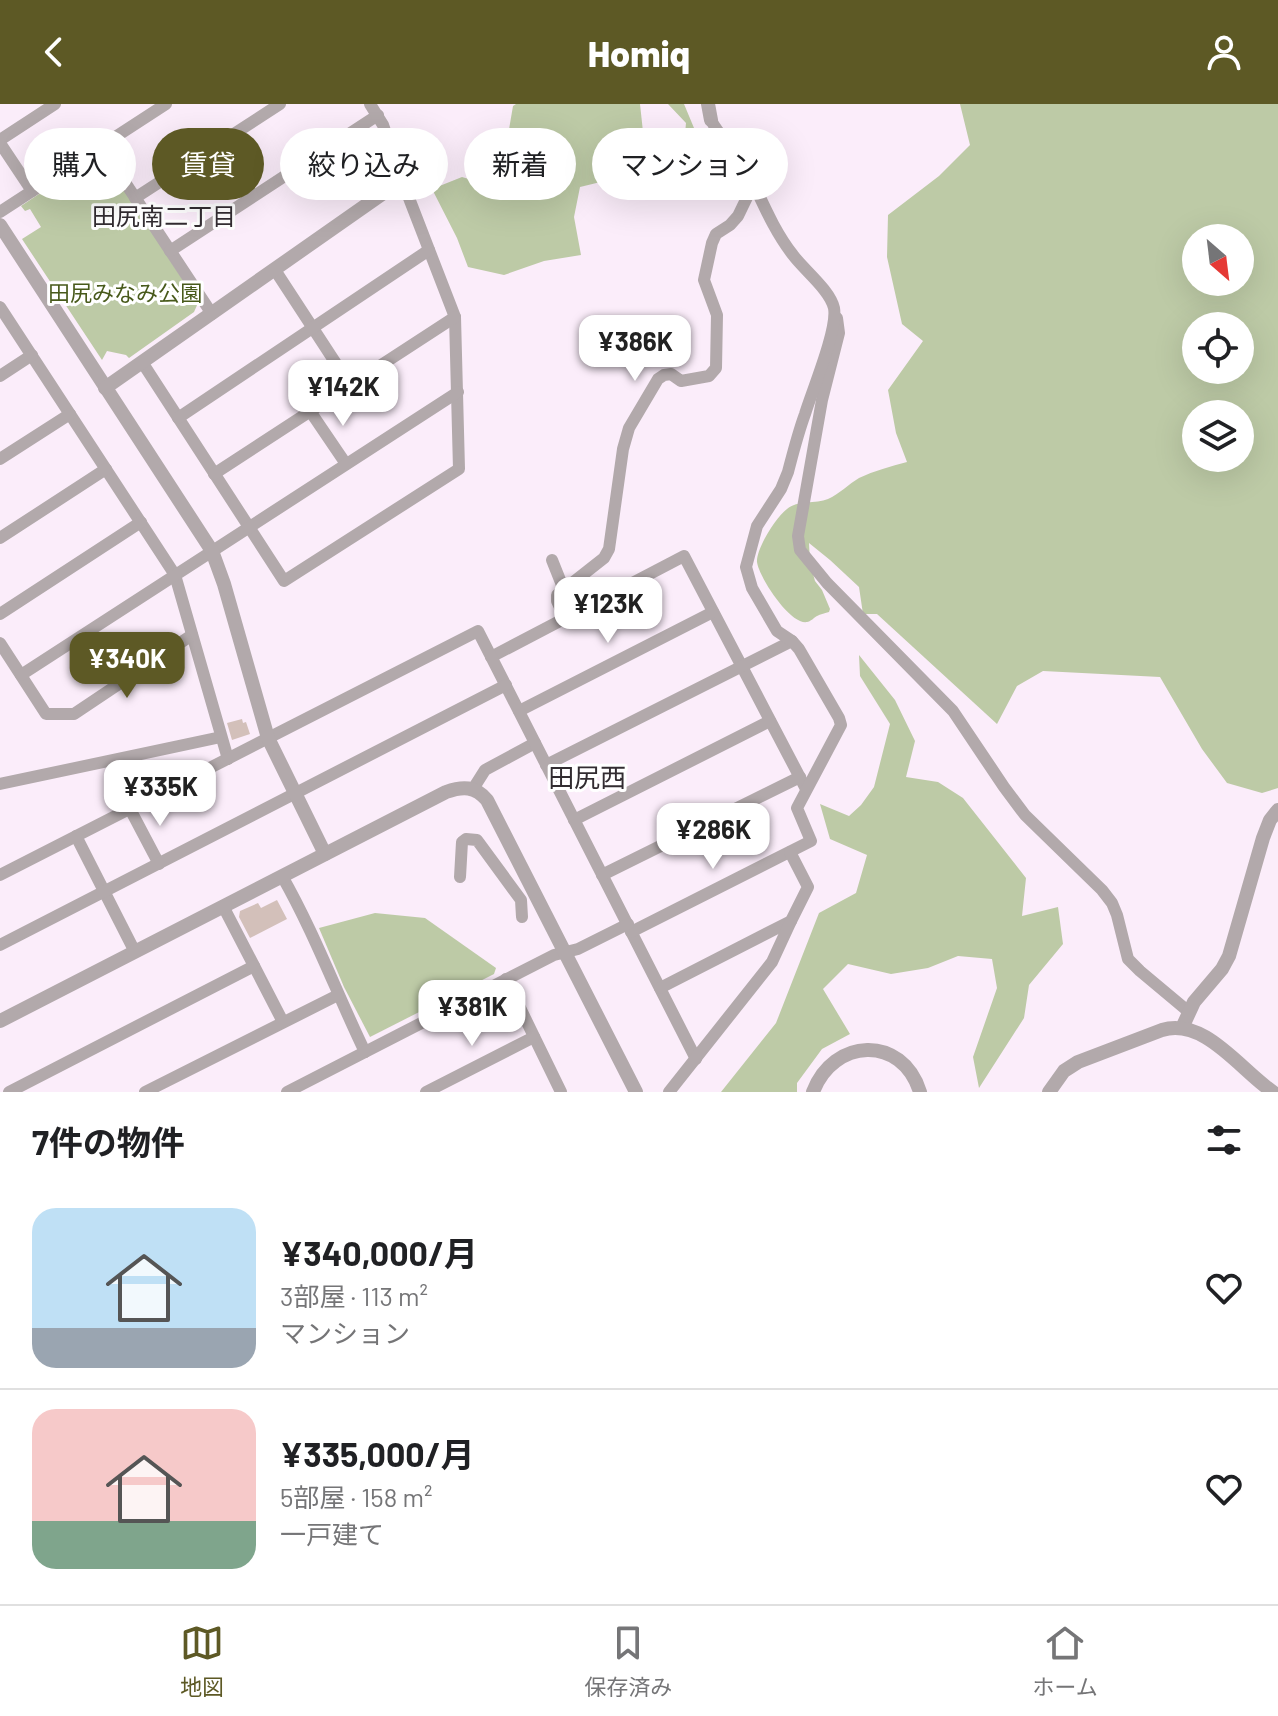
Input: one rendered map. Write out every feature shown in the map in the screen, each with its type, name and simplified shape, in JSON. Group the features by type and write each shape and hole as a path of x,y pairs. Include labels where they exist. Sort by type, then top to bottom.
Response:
{"street":[{"path":"24,179 0,142 55,104"},
{"path":"125,128 151,108 166,104"},
{"path":"136,197 280,104"},
{"path":"708,104 716,128"},
{"path":"170,251 374,110"},
{"path":"0,212 24,196"},
{"path":"136,200 212,314"},
{"path":"105,388 374,200"},
{"path":"142,362 284,581 459,469 455,317 410,200"},
{"path":"565,618 557,595 604,558 609,549 623,449 629,428 658,379 671,374 681,381 695,379 709,376 716,368 717,315 704,280 716,234 738,216 746,200"},
{"path":"761,200 792,254 830,299 838,321 839,333 822,400 798,536 800,550 827,583 953,711 1025,815 1112,903 1132,964 1189,1012"},
{"path":"0,225 212,551 268,738 325,854"},
{"path":"178,418 429,250"},
{"path":"275,270 350,385"},
{"path":"0,307 175,575 228,759"},
{"path":"287,1092 554,955 630,928 811,841 797,808 803,783 841,725 806,660 792,641 777,631 752,588 746,567 757,526 788,472 822,364 834,313"},
{"path":"214,474 455,317"},
{"path":"0,376 32,355"},
{"path":"21,675 458,392"},
{"path":"310,411 346,464"},
{"path":"0,459 70,414"},
{"path":"0,538 106,469"},
{"path":"0,614 141,522"},
{"path":"491,657 684,556 803,783"},
{"path":"552,560 564,590"},
{"path":"519,711 713,612"},
{"path":"0,875 478,631 696,1059"},
{"path":"0,643 46,714 74,714 192,635"},
{"path":"546,765 792,641"},
{"path":"0,945 506,685"},
{"path":"574,820 770,721"},
{"path":"0,784 221,737"},
{"path":"473,789 485,770 535,743"},
{"path":"602,875 803,783"},
{"path":"0,1021 460,787 473,789 487,800 636,1092"},
{"path":"130,809 159,864"},
{"path":"1182,1028 1194,1002 1229,956 1263,838 1278,810"},
{"path":"76,836 135,952"},
{"path":"460,877 462,842 466,839 477,840 524,898 522,917"},
{"path":"669,1092 772,962 808,887 790,852"},
{"path":"282,876 365,1052"},
{"path":"223,906 283,1022"},
{"path":"660,988 791,921"},
{"path":"12,1091 254,966"},
{"path":"506,979 561,1092"},
{"path":"145,1092 338,995"},
{"path":"1049,1092 1064,1071 1078,1062 1167,1028 1182,1028 1205,1036 1273,1092"},
{"path":"426,1092 534,1037"},
{"path":"813,1092 819,1079 833,1063 851,1053 867,1050 885,1052 901,1060 912,1072 920,1092"},
{"path":"312,1079 318,1092"}],"green space":[{"path":"640,104 643,128 592,128 592,184 580,187 574,217 581,255 544,261 504,275 468,267 438,200 448,200 448,183 462,177 464,200 576,200 576,128 509,128 513,106"},
{"path":"668,104 684,104 694,128 686,128 686,123"},
{"path":"960,104 1278,104 1278,788 1262,793 1227,783 1202,749 1160,677 1043,671 1017,686 997,724 877,614 863,614 859,587 809,543 815,581 822,590 829,612 808,622 800,621 776,599 763,578 757,562 760,549 772,526 787,509 796,504 828,499 859,478 907,462 896,433 888,390 923,341 902,324 887,257 888,215 939,176 970,145"},
{"name":"田尻みなみ公園","path":"30,200 131,200 198,303 194,312 129,358 107,351 102,360 22,239 41,227 30,209 25,211 21,206"},
{"path":"859,655 895,700 915,741 906,777 938,782 963,798 1026,878 1022,916 1058,907 1063,944 1029,985 1024,1018 979,1088 973,1057 997,988 992,959 958,956 928,968 891,974 848,964 823,989 850,1034 822,1049 797,1083 797,1092 721,1092 776,1023 819,913 856,893 867,855 830,839 820,804 849,816 874,787 890,724 860,676"},
{"path":"375,913 425,918 496,968 494,974 370,1037 319,928"}],"building":[{"path":"242,719 250,734 232,740 227,723"},
{"path":"277,900 287,919 250,938 239,917 240,911 258,903 261,908"}],"district":[{"name":"田尻南二丁目","path":"164,217"},
{"name":"田尻西","path":"587,778"}]}
